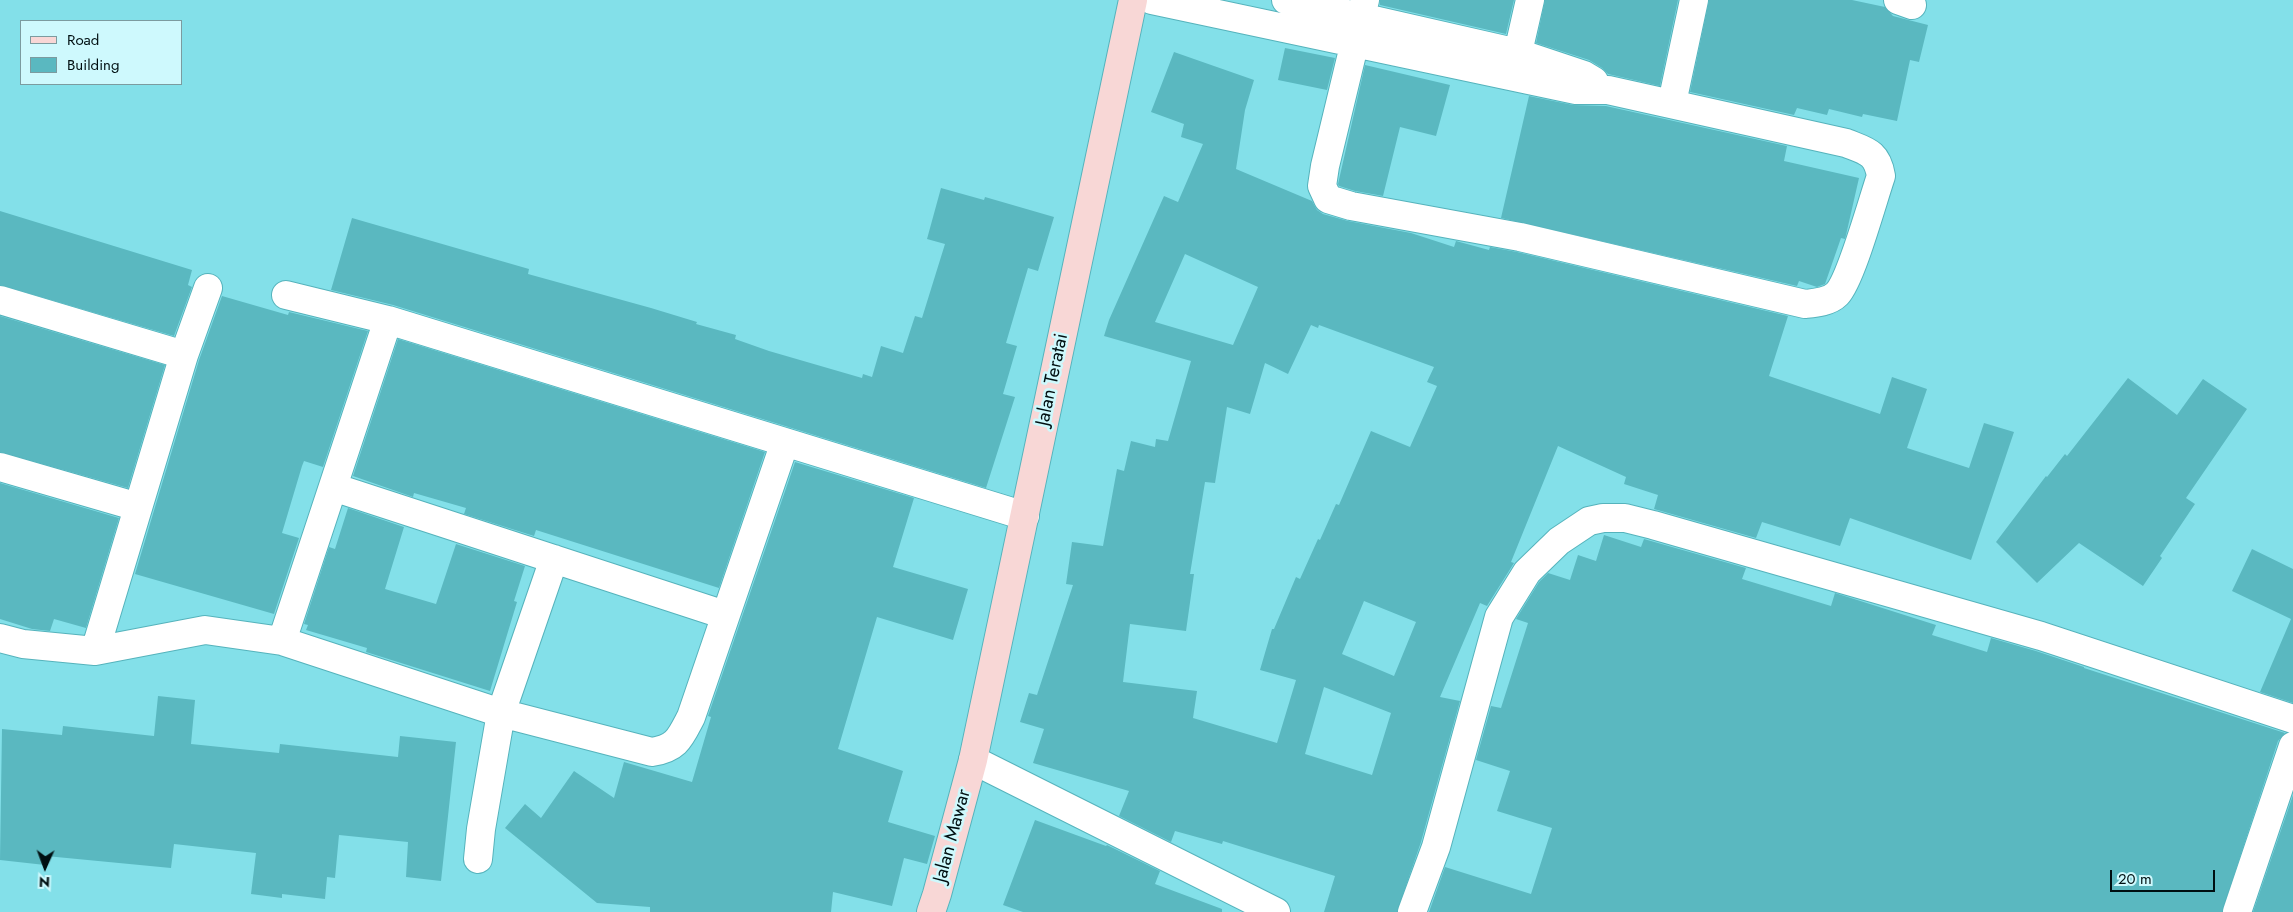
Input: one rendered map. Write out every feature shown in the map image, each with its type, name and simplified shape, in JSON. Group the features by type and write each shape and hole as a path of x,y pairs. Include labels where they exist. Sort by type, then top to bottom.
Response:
{"street":[{"name":"Jalan Teratai","path":"973,760 1134,0"},
{"path":"1152,0 1360,19"},
{"path":"1286,0 1360,19 1515,65 1576,90 1608,90 1672,103 1846,143 1871,152 1879,165 1881,176 1850,270 1837,294 1826,301 1805,304 1520,237 1351,206 1328,199 1322,186 1325,166 1360,19"},
{"path":"1515,65 1530,0"},
{"path":"1672,103 1694,0"},
{"path":"95,651 184,355 208,288"},
{"path":"286,295 388,320 1024,516"},
{"path":"0,300 184,355"},
{"path":"282,641 388,320"},
{"path":"0,638 23,644 95,651 205,630 282,641 501,713 652,752 667,750 680,739 691,717 785,442"},
{"path":"0,467 138,507"},
{"path":"333,487 725,615"},
{"path":"1412,912 1436,848 1499,617 1527,572 1559,541 1589,521 1603,518 1625,518 1654,525 2040,636 2293,719"},
{"path":"478,859 481,829 501,713 554,559"},
{"path":"2237,912 2293,746"},
{"path":"973,760 1276,912"},
{"name":"Jalan Mawar","path":"931,912 973,760"}],"building":[{"path":"1380,0 1514,0 1506,34 1380,5"},
{"path":"1545,0 1678,0 1660,86 1608,74 1589,60 1536,43"},
{"path":"1709,0 1852,0 1885,7 1893,16 1928,25 1919,62 1910,60 1897,121 1863,114 1862,117 1829,109 1827,115 1797,108 1794,115 1690,92"},
{"path":"1285,48 1335,58 1327,90 1278,80"},
{"path":"1174,52 1254,80 1245,110 1236,169 1312,201 1317,210 1323,214 1348,221 1411,233 1454,247 1456,241 1489,250 1490,247 1517,252 1788,316 1769,376 1880,414 1892,377 1927,389 1907,448 1969,468 1984,423 2014,432 1971,560 1850,518 1840,546 1762,522 1756,538 1654,509 1658,495 1624,484 1626,477 1558,446 1511,562 1514,563 1487,606 1480,603 1440,697 1460,701 1421,842 1397,912 1324,912 1335,876 1223,841 1222,844 1175,831 1171,842 1119,816 1129,791 1033,763 1044,729 1020,722 1029,693 1037,695 1073,585 1066,584 1072,542 1103,546 1117,469 1124,471 1131,441 1155,447 1156,439 1168,441 1191,361 1104,336 1109,320 1164,196 1178,202 1203,144 1181,137 1184,124 1151,112","holes":["1185,254 1258,287 1233,345 1155,322","1311,325 1318,328 1319,325 1434,367 1427,382 1437,386 1410,447 1371,431 1339,505 1336,504 1300,579 1296,577 1274,629 1272,629 1260,670 1296,680 1277,743 1193,718 1197,691 1123,682 1130,624 1186,631 1194,574 1190,574 1205,482 1215,483 1227,407 1250,414 1265,363 1288,374","1364,601 1416,622 1394,676 1342,654","1324,687 1391,713 1372,775 1305,754"]},
{"path":"1365,65 1450,85 1436,136 1400,127 1383,196 1355,191 1338,184"},
{"path":"1529,96 1573,105 1606,106 1787,146 1784,161 1859,178 1845,239 1841,238 1825,284 1817,287 1799,281 1797,286 1501,218"},
{"path":"941,188 984,200 985,197 1054,217 1038,271 1028,268 1006,343 1017,346 1003,394 1015,397 986,488 393,305 331,290 352,218 529,269 528,274 697,322 696,324 736,335 735,339 769,351 862,378 863,374 872,377 881,346 903,353 915,316 922,318 945,244 927,239"},
{"path":"0,211 192,270 188,285 192,287 174,336 0,285"},
{"path":"222,296 288,315 289,312 368,331 323,467 304,461 302,466 282,533 299,538 274,614 135,574 199,360"},
{"path":"0,316 165,365 128,488 0,452"},
{"path":"398,339 765,452 719,588 536,530 534,536 464,514 466,508 414,493 413,497 353,476"},
{"path":"2128,378 2177,415 2203,379 2247,409 2186,498 2195,504 2160,556 2162,558 2143,586 2079,543 2037,583 1996,542 2046,476 2065,454 2067,456"},
{"path":"795,462 914,498 893,567 968,589 953,640 877,617 838,749 903,771 888,822 935,836 927,864 904,858 892,906 833,892 831,912 650,912 650,907 597,903 505,828 525,804 541,818 574,771 614,798 624,762 692,782 711,717 708,716"},
{"path":"0,483 119,518 86,628 54,619 50,631 32,629 0,619"},
{"path":"348,508 404,527 385,589 436,604 456,544 525,566 514,601 517,602 490,691 366,652 367,648 306,630 308,625 304,624 329,547 335,549"},
{"path":"1604,535 1641,547 1644,539 1746,568 1742,579 1831,606 1835,593 1936,625 1932,635 1987,652 1991,638 2036,651 2285,733 2278,741 2222,912 1429,912 1445,867 1531,894 1552,828 1497,811 1510,771 1476,760 1491,706 1501,708 1528,623 1516,619 1539,582 1548,573 1570,580 1578,555 1596,561"},
{"path":"2252,549 2293,569 2293,703 2260,692 2291,619 2232,591"},
{"path":"158,696 195,700 191,744 279,753 280,744 398,757 400,736 456,742 441,881 406,877 408,842 339,835 335,878 327,877 325,899 282,894 282,898 251,894 256,853 174,844 171,868 46,856 45,865 0,860 2,729 62,735 63,726 154,736"},
{"path":"2293,795 2293,912 2253,912"},
{"path":"1035,820 1107,845 1160,871 1155,884 1222,909 1222,912 1023,912 1003,905"}]}
